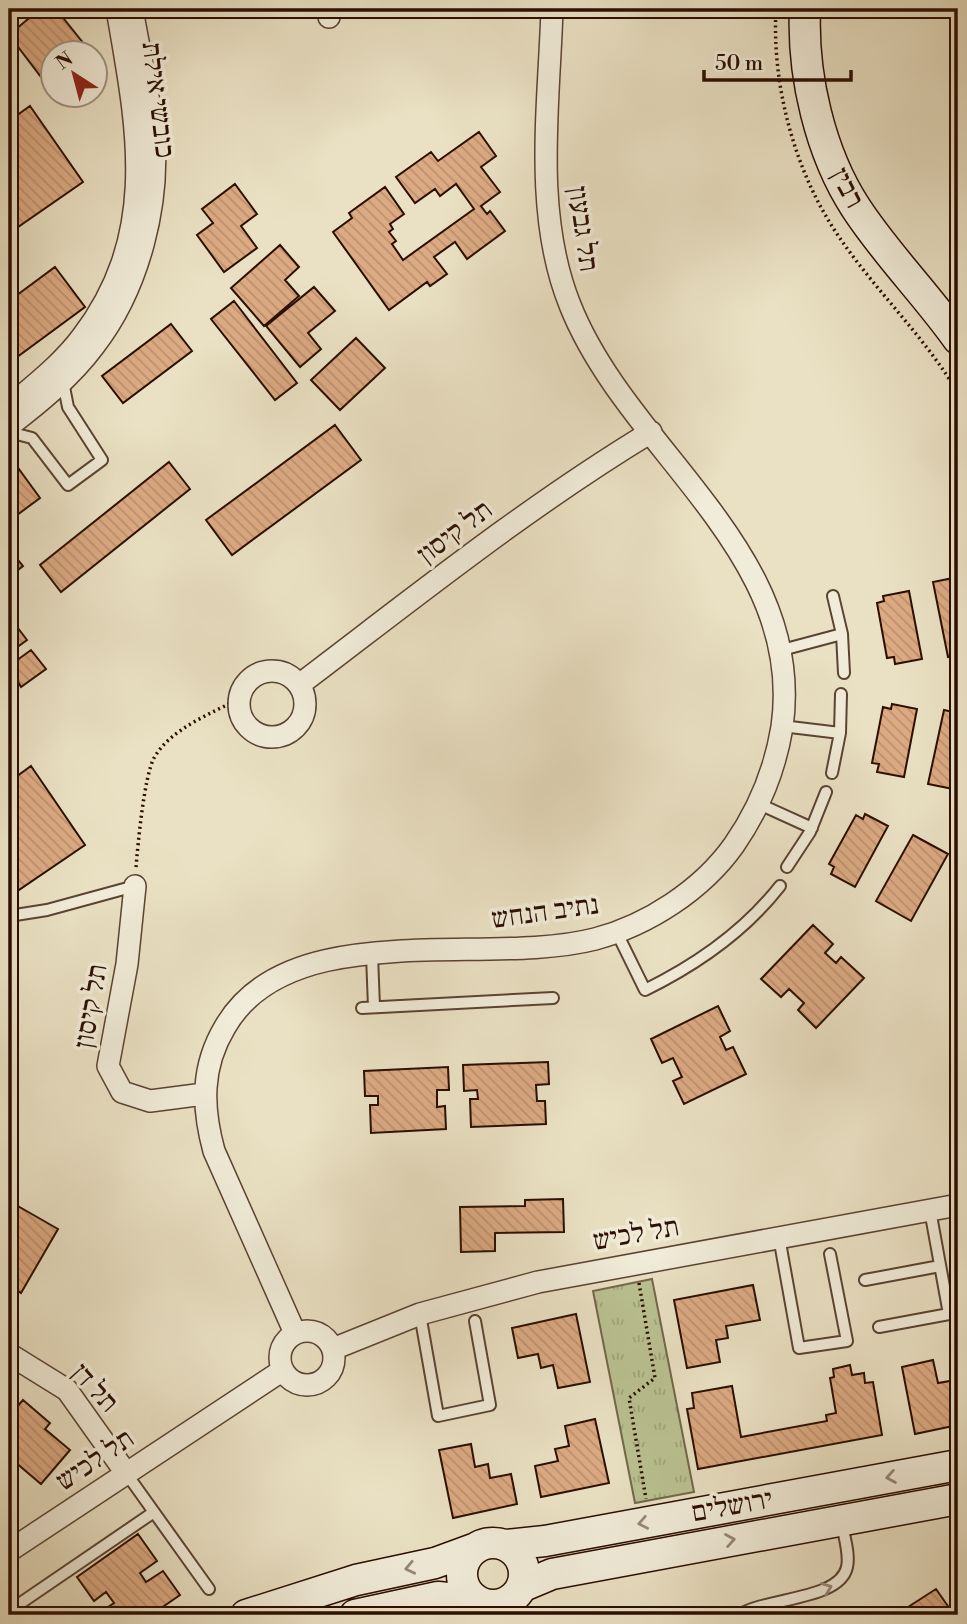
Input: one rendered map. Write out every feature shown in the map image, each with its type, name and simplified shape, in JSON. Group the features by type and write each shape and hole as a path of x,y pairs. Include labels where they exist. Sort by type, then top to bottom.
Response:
{"main road":[{"name":"רבין","path":"805,9 807,62 824,139 838,175 856,208 958,339"},
{"name":"ירושלים","path":"506,1545 545,1541 958,1465"},
{"name":"ירושלים","path":"521,1587 552,1574 958,1499"},
{"path":"246,1615 356,1580 435,1563 485,1544 506,1545 521,1560 524,1577 521,1587 506,1602 492,1607 438,1597 355,1615"},
{"path":"475,1548 468,1556 462,1577 469,1594 492,1607"}],"street":[{"name":"כובשי אילת","path":"9,407 49,372 82,337 104,302 120,264 132,220 139,182 138,132 117,9"},
{"name":"כובשי אילת","path":"9,426 63,380 94,346 118,309 135,269 154,183 153,130 132,9"},
{"name":"תל גבעון","path":"552,9 547,156 555,256 568,302 592,350 651,432"},
{"name":"נתיב הנחש","path":"295,1334 214,1151 206,1123 204,1094 208,1067 217,1041 231,1017 250,996 274,978 302,965 335,957 535,947 596,939 649,918 694,887 732,849 759,804 778,754 785,702 782,650 766,598 739,550 651,432"},
{"name":"תל קיסון","path":"299,685 512,524 590,469 651,432"},
{"path":"265,672 289,676 299,685 304,697 300,721 291,731 279,737 255,733 245,724 239,699 253,678 265,672"},
{"name":"תל קיסון","path":"135,886 127,964 108,1066 122,1092 150,1101 204,1094"},
{"name":"תל לכיש","path":"333,1349 421,1314 509,1289 636,1263 958,1205"},
{"path":"307,1331 319,1334 333,1349 333,1366 319,1381 299,1383 283,1370 281,1349 295,1334 307,1331"},
{"name":"תל דן","path":"9,1354 66,1390 126,1473"},
{"name":"תל לכיש","path":"9,1551 283,1370"}],"lane":[{"path":"9,432 32,438 68,485 102,460 77,424 64,399 63,380"},
{"path":"833,596 842,634 844,673"},
{"path":"782,650 842,634"},
{"path":"832,773 840,733 841,694"},
{"path":"782,726 840,733"},
{"path":"788,867 812,828 825,792"},
{"path":"759,804 812,828"},
{"path":"9,916 47,910 135,886"},
{"path":"616,931 645,990 681,972 725,942 755,916 780,886"},
{"path":"372,955 374,1007"},
{"path":"362,1008 552,998"},
{"path":"879,1327 949,1314 930,1210"},
{"path":"779,1237 799,1348 847,1341 830,1254"},
{"path":"865,1280 940,1266"},
{"path":"421,1314 438,1416 490,1405 475,1321"},
{"path":"126,1473 209,1589"},
{"path":"9,1611 154,1512"},
{"path":"739,1615 758,1605 830,1590 841,1582 848,1565 842,1520"}],"path":[{"path":"135,886 138,835 154,759 172,739 196,722 239,699"},
{"path":"636,1263 654,1378 629,1398 650,1521"}],"green space":[{"path":"652,1279 694,1492 635,1503 593,1291"}],"building":[{"path":"40,9 56,9 79,38 38,38 38,73 9,35"},
{"path":"30,106 83,182 18,227 9,213 9,121"},
{"path":"479,132 496,156 481,167 500,192 481,206 487,214 490,211 505,231 467,259 455,242 434,257 447,274 430,286 427,282 389,310 333,232 352,218 349,213 385,187 404,214 390,224 393,229 389,232 396,241 392,244 403,260 474,209 456,184 440,196 435,189 415,203 396,177 431,152 438,161"},
{"path":"235,184 257,214 241,226 257,248 224,272 197,235 213,223 202,209"},
{"path":"280,245 299,267 285,280 299,296 264,326 231,288"},
{"path":"55,267 85,307 9,363 9,301"},
{"path":"314,287 335,311 308,333 321,349 300,367 266,326"},
{"path":"234,301 297,383 275,400 211,319"},
{"path":"171,324 192,351 123,403 102,376"},
{"path":"356,338 385,368 340,410 311,380"},
{"path":"335,425 361,460 232,555 206,520"},
{"path":"169,462 190,489 61,592 40,565"},
{"path":"16,465 40,498 9,521 9,471"},
{"path":"9,549 23,566 9,577"},
{"path":"958,577 958,655 948,657 933,582"},
{"path":"909,591 922,659 895,664 894,657 887,658 877,603 884,601 883,596"},
{"path":"11,619 27,640 9,653 9,620"},
{"path":"31,650 46,669 21,687 9,666"},
{"path":"892,704 917,709 904,777 877,772 879,764 872,763 883,707 891,709"},
{"path":"944,710 958,713 958,790 928,784"},
{"path":"31,766 85,845 10,896 9,782"},
{"path":"865,814 888,826 855,887 831,874 834,867 829,864 856,815 863,819"},
{"path":"913,835 948,854 911,921 876,901"},
{"path":"813,925 833,944 825,953 836,963 841,957 864,978 816,1028 798,1010 804,1003 789,989 781,997 761,979"},
{"path":"718,1006 730,1031 720,1037 726,1050 733,1047 746,1074 684,1104 673,1081 682,1077 673,1058 662,1063 651,1039"},
{"path":"548,1062 549,1084 536,1085 537,1101 545,1101 546,1124 471,1127 470,1099 478,1099 477,1090 464,1091 463,1065"},
{"path":"448,1067 449,1090 437,1090 437,1107 445,1106 446,1129 371,1133 370,1105 378,1105 378,1096 365,1096 364,1071"},
{"path":"563,1199 564,1232 495,1233 495,1251 461,1252 460,1207 525,1206 525,1200"},
{"path":"9,1201 58,1229 21,1293 9,1285"},
{"path":"753,1285 760,1320 726,1326 728,1338 716,1340 720,1362 687,1368 674,1300"},
{"path":"576,1314 590,1382 558,1388 553,1365 541,1368 538,1354 518,1358 512,1328"},
{"path":"933,1360 938,1383 950,1381 953,1394 958,1393 958,1425 915,1434 902,1367"},
{"path":"850,1365 852,1375 864,1373 865,1383 873,1382 882,1435 698,1469 687,1409 694,1408 692,1393 732,1386 741,1437 827,1421 826,1415 836,1413 830,1378 834,1377 833,1369"},
{"path":"23,1400 50,1423 45,1429 70,1450 41,1484 15,1462 9,1469 9,1416"},
{"path":"595,1419 609,1483 541,1497 535,1466 558,1461 555,1449 569,1446 565,1426"},
{"path":"471,1444 475,1467 488,1464 490,1478 511,1474 517,1504 453,1518 439,1450"},
{"path":"138,1534 157,1561 140,1573 146,1582 163,1571 180,1595 151,1615 96,1615 114,1603 106,1592 94,1601 77,1577"},
{"path":"936,1589 952,1612 947,1615 909,1615 905,1609"}]}
